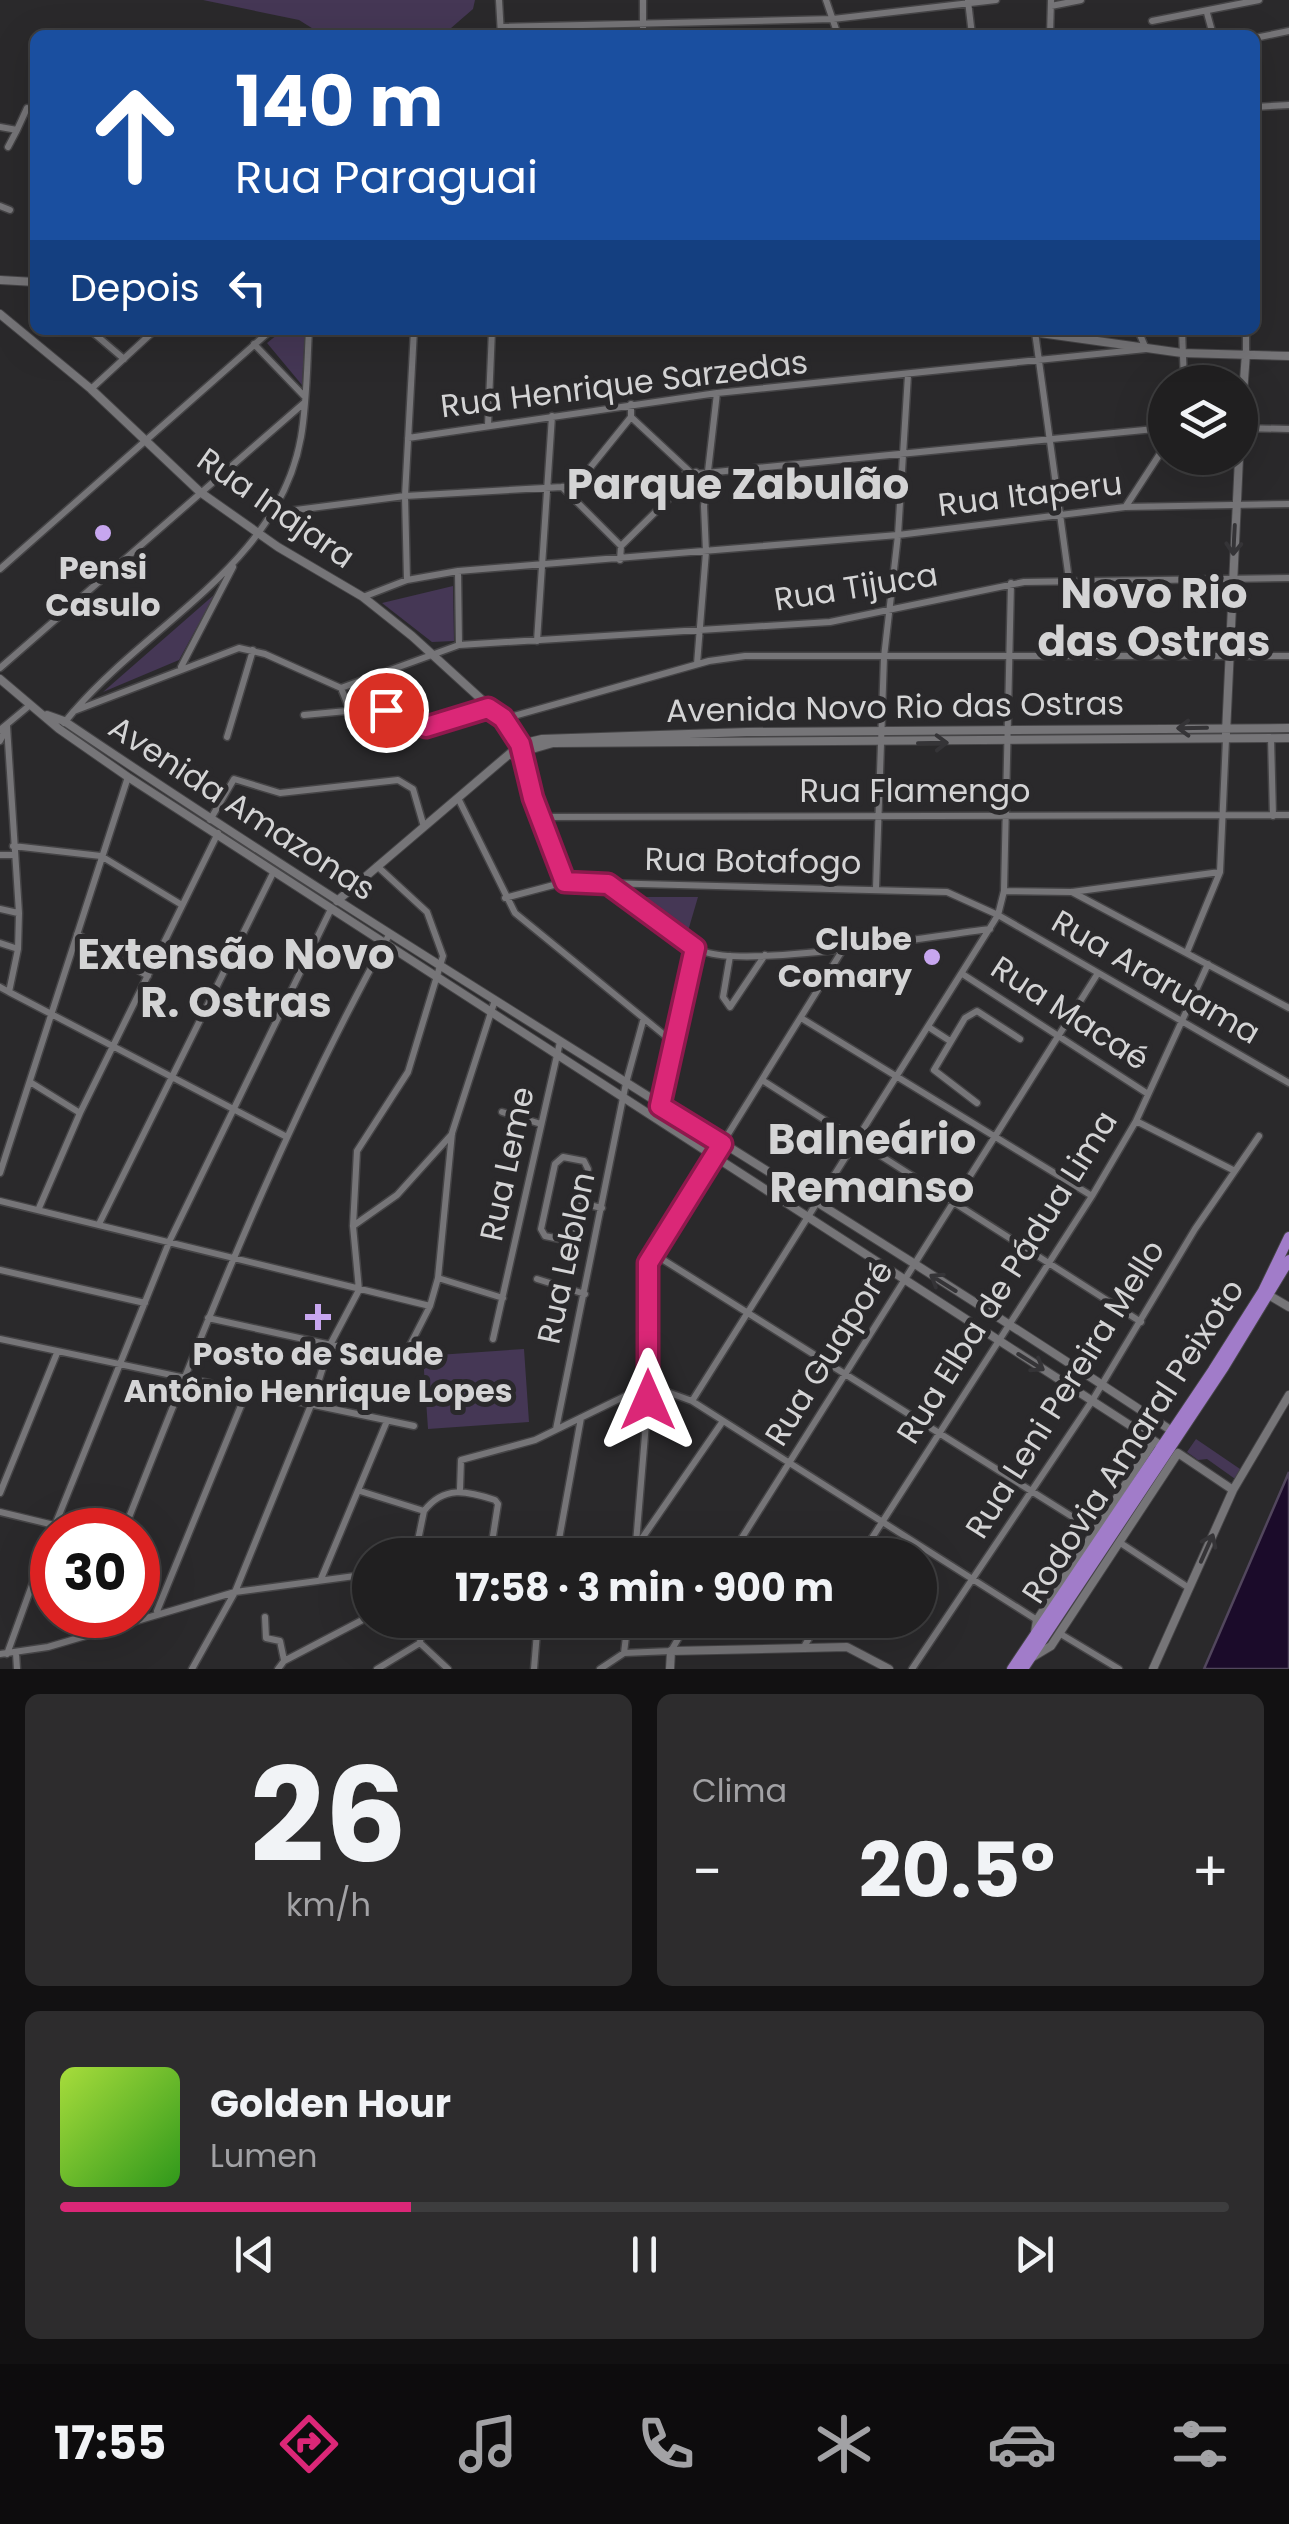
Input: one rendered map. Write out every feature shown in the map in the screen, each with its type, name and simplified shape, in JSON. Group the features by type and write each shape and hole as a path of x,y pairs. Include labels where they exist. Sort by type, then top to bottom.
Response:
{"highway":[{"name":"Rodovia Amaral Peixoto","path":"1012,1669 1158,1444 1172,1431 1267,1294 1289,1237"},
{"name":"Rodovia Amaral Peixoto","path":"1026,1664 1289,1260"}],"street":[{"path":"500,0 501,30"},
{"path":"643,0 643,30"},
{"path":"826,0 836,30"},
{"path":"521,30 832,18 996,0"},
{"path":"1050,30 1051,3 1081,0"},
{"path":"1152,21 1206,14 1259,0"},
{"path":"968,1 971,30"},
{"path":"1206,14 1211,30"},
{"path":"1260,37 1289,31"},
{"path":"1260,107 1289,105"},
{"path":"8,147 27,108"},
{"path":"0,127 17,130"},
{"path":"0,206 10,210"},
{"path":"0,280 30,282"},
{"name":"Rua Inajara","path":"0,314 90,389 200,492 256,533 363,597 431,652 503,718 521,748"},
{"path":"96,335 124,359"},
{"path":"90,389 149,335"},
{"path":"0,569 265,335"},
{"path":"181,668 236,562 272,513 294,461 305,400 309,335"},
{"path":"407,580 405,496 414,335"},
{"path":"488,425 492,335"},
{"path":"1035,335 1069,580"},
{"path":"1056,335 1182,353 1289,356"},
{"path":"1140,335 1146,348"},
{"path":"1182,335 1183,365"},
{"path":"1245,365 1246,335"},
{"path":"254,344 305,400"},
{"name":"Rua Henrique Sarzedas","path":"408,438 717,393 1146,348"},
{"path":"876,888 884,657 898,535 908,374"},
{"path":"697,664 706,552 703,528 717,393"},
{"path":"0,668 305,400"},
{"path":"576,484 631,417 631,404"},
{"path":"537,641 552,416"},
{"path":"631,417 694,471"},
{"path":"272,513 405,496 562,487 694,471 1148,429"},
{"path":"1258,430 1289,429"},
{"path":"620,560 622,546 694,471"},
{"path":"1125,507 1148,472"},
{"path":"1187,952 1220,872 1237,475"},
{"path":"562,487 622,546"},
{"name":"Rua Itaperu","path":"363,597 407,580 458,570 898,535 1125,507 1289,504"},
{"path":"62,725 105,677 236,562"},
{"path":"458,570 458,645"},
{"name":"Rua Tijuca","path":"341,688 458,645 830,622 1011,583 1289,578"},
{"path":"692,1401 964,975 998,915 1004,891 1011,583"},
{"path":"74,711 226,650 253,650 341,688 351,713"},
{"path":"227,737 253,650"},
{"path":"503,718 697,664 745,656 1289,656"},
{"name":"Avenida Amazonas","path":"0,678 30,705 210,821 274,871 332,909 495,1000 624,1096 1158,1444"},
{"path":"0,741 4,728 30,705"},
{"path":"304,715 386,710 426,727 488,708"},
{"name":"Avenida Amazonas","path":"62,725 128,776 338,900 436,977 626,1083 1012,1325 1172,1431"},
{"path":"4,728 19,914 18,948 9,992"},
{"name":"Avenida Novo Rio das Ostras","path":"332,909 507,757 521,748 557,737 1289,728"},
{"path":"1271,738 1273,816"},
{"name":"Avenida Novo Rio das Ostras","path":"521,748 553,743 1289,738"},
{"path":"521,748 540,817 565,882"},
{"path":"0,1173 128,776"},
{"path":"210,821 234,780 280,793 391,780 404,781 413,789 424,828"},
{"path":"458,798 506,898 541,937 674,1043"},
{"name":"Rua Flamengo","path":"540,817 1289,815"},
{"path":"39,1208 80,1113 219,831"},
{"path":"0,854 14,850 101,856 182,905"},
{"path":"192,1669 235,1592 330,1345 359,1290 353,1226 356,1151 401,1086 440,966 442,945 428,912 377,866"},
{"path":"100,1222 274,871"},
{"path":"1004,891 1072,892 1220,872"},
{"name":"Rua Botafogo","path":"506,898 565,882 876,888 947,892 998,915"},
{"path":"608,884 695,948 730,956 991,929"},
{"path":"1072,892 1289,1008"},
{"path":"0,909 19,914"},
{"path":"61,1508 170,1240 332,909"},
{"name":"Rua Araruama","path":"998,915 1289,1083"},
{"path":"77,934 148,976"},
{"path":"133,1508 232,1255 285,1136 387,939"},
{"path":"0,943 18,948"},
{"path":"637,1538 648,1385 648,1263 845,946"},
{"path":"656,1117 695,948"},
{"path":"730,956 722,997 730,1007 766,955"},
{"name":"Rua Elba de Pádua Lima","path":"872,1538 1092,1196 1136,1120 1208,964"},
{"name":"Rua Guaporé","path":"742,1538 1098,974"},
{"name":"Rua Macaé","path":"964,975 1148,1094"},
{"path":"0,988 53,1012 285,1136"},
{"path":"208,1318 386,1356 402,1355 430,1306 438,1278 452,1133 495,1000"},
{"path":"977,1102 935,1074 936,1062 950,1041 973,1011 1020,1039"},
{"path":"801,1018 1092,1196"},
{"path":"626,1083 643,1021"},
{"path":"930,1028 950,1041"},
{"name":"Rua Leme","path":"492,1339 559,1047"},
{"path":"762,1080 1141,1322"},
{"path":"30,1082 80,1113"},
{"name":"Rua Leblon","path":"556,1429 626,1083"},
{"path":"502,1112 541,1124"},
{"path":"1136,1120 1233,1170"},
{"path":"353,1226 397,1194 452,1133"},
{"name":"Rua Leni Pereira Mello","path":"912,1669 1092,1401 1233,1170 1259,1136"},
{"path":"558,1158 587,1164 580,1204 572,1239 542,1234 558,1158"},
{"path":"0,1201 100,1222 430,1306"},
{"path":"580,1204 602,1208"},
{"path":"654,1254 942,1430 1094,1531"},
{"path":"0,1270 145,1303"},
{"path":"438,1278 503,1298"},
{"path":"537,1280 584,1294"},
{"path":"1267,1294 1289,1307"},
{"path":"0,1339 414,1426"},
{"path":"0,1492 57,1353"},
{"path":"460,1489 460,1460 516,1447 648,1385 692,1401 1037,1620"},
{"path":"160,1605 248,1391"},
{"path":"1153,1669 1233,1490 1289,1395"},
{"path":"559,1538 581,1417"},
{"path":"320,1580 388,1420"},
{"path":"645,1538 723,1422"},
{"path":"1034,1637 1037,1620 1094,1531 1158,1444"},
{"path":"1026,1664 1048,1649 1060,1633 1178,1453 1233,1490"},
{"path":"418,1538 424,1511 432,1500 460,1489 498,1504 493,1538"},
{"path":"360,1491 424,1511"},
{"path":"0,1512 30,1521"},
{"path":"1119,1542 1189,1588"},
{"path":"160,1611 235,1592 352,1576"},
{"path":"8,1654 30,1592"},
{"path":"265,1617 266,1638 280,1641 284,1661"},
{"path":"278,1669 284,1661 352,1625"},
{"path":"1060,1633 1119,1669"},
{"path":"8,1654 81,1638"},
{"path":"420,1638 420,1643"},
{"path":"534,1669 537,1638"},
{"path":"624,1653 626,1638"},
{"path":"670,1669 671,1651 679,1638"},
{"path":"804,1646 809,1638"},
{"path":"377,1669 420,1643"},
{"path":"420,1643 448,1669"},
{"path":"600,1669 624,1653 804,1646 859,1650 889,1669"},
{"path":"8,1654 17,1669"}],"shaded area":[{"path":"203,0 475,0 473,9 449,30 315,30 299,20"},
{"path":"277,335 305,335 302,385 267,343"},
{"path":"453,586 454,641 432,642 382,603"},
{"path":"215,594 179,660 103,692"},
{"path":"642,897 698,897 688,931"},
{"path":"524,1349 529,1422 428,1429 423,1356"},
{"path":"1196,1439 1243,1471 1238,1481 1207,1459 1198,1460 1187,1452"},
{"path":"1289,1472 1289,1669 1204,1669"}],"place":[{"name":"Pensi Casulo","path":"103,533"},
{"name":"Clube Comary","path":"932,957"},
{"name":"Posto de Saude Antônio Henrique Lopes","path":"318,1317"}],"district":[{"name":"Parque Zabulão","path":"738,484"},
{"name":"Novo Rio das Ostras","path":"1154,617"},
{"name":"Extensão Novo R. Ostras","path":"236,978"},
{"name":"Balneário Remanso","path":"872,1163"}],"route":[{"path":"386,710 426,727 488,708 503,718 520,744 526,777 565,882 608,884 695,948 660,1106 722,1144 648,1263 648,1400"}]}
